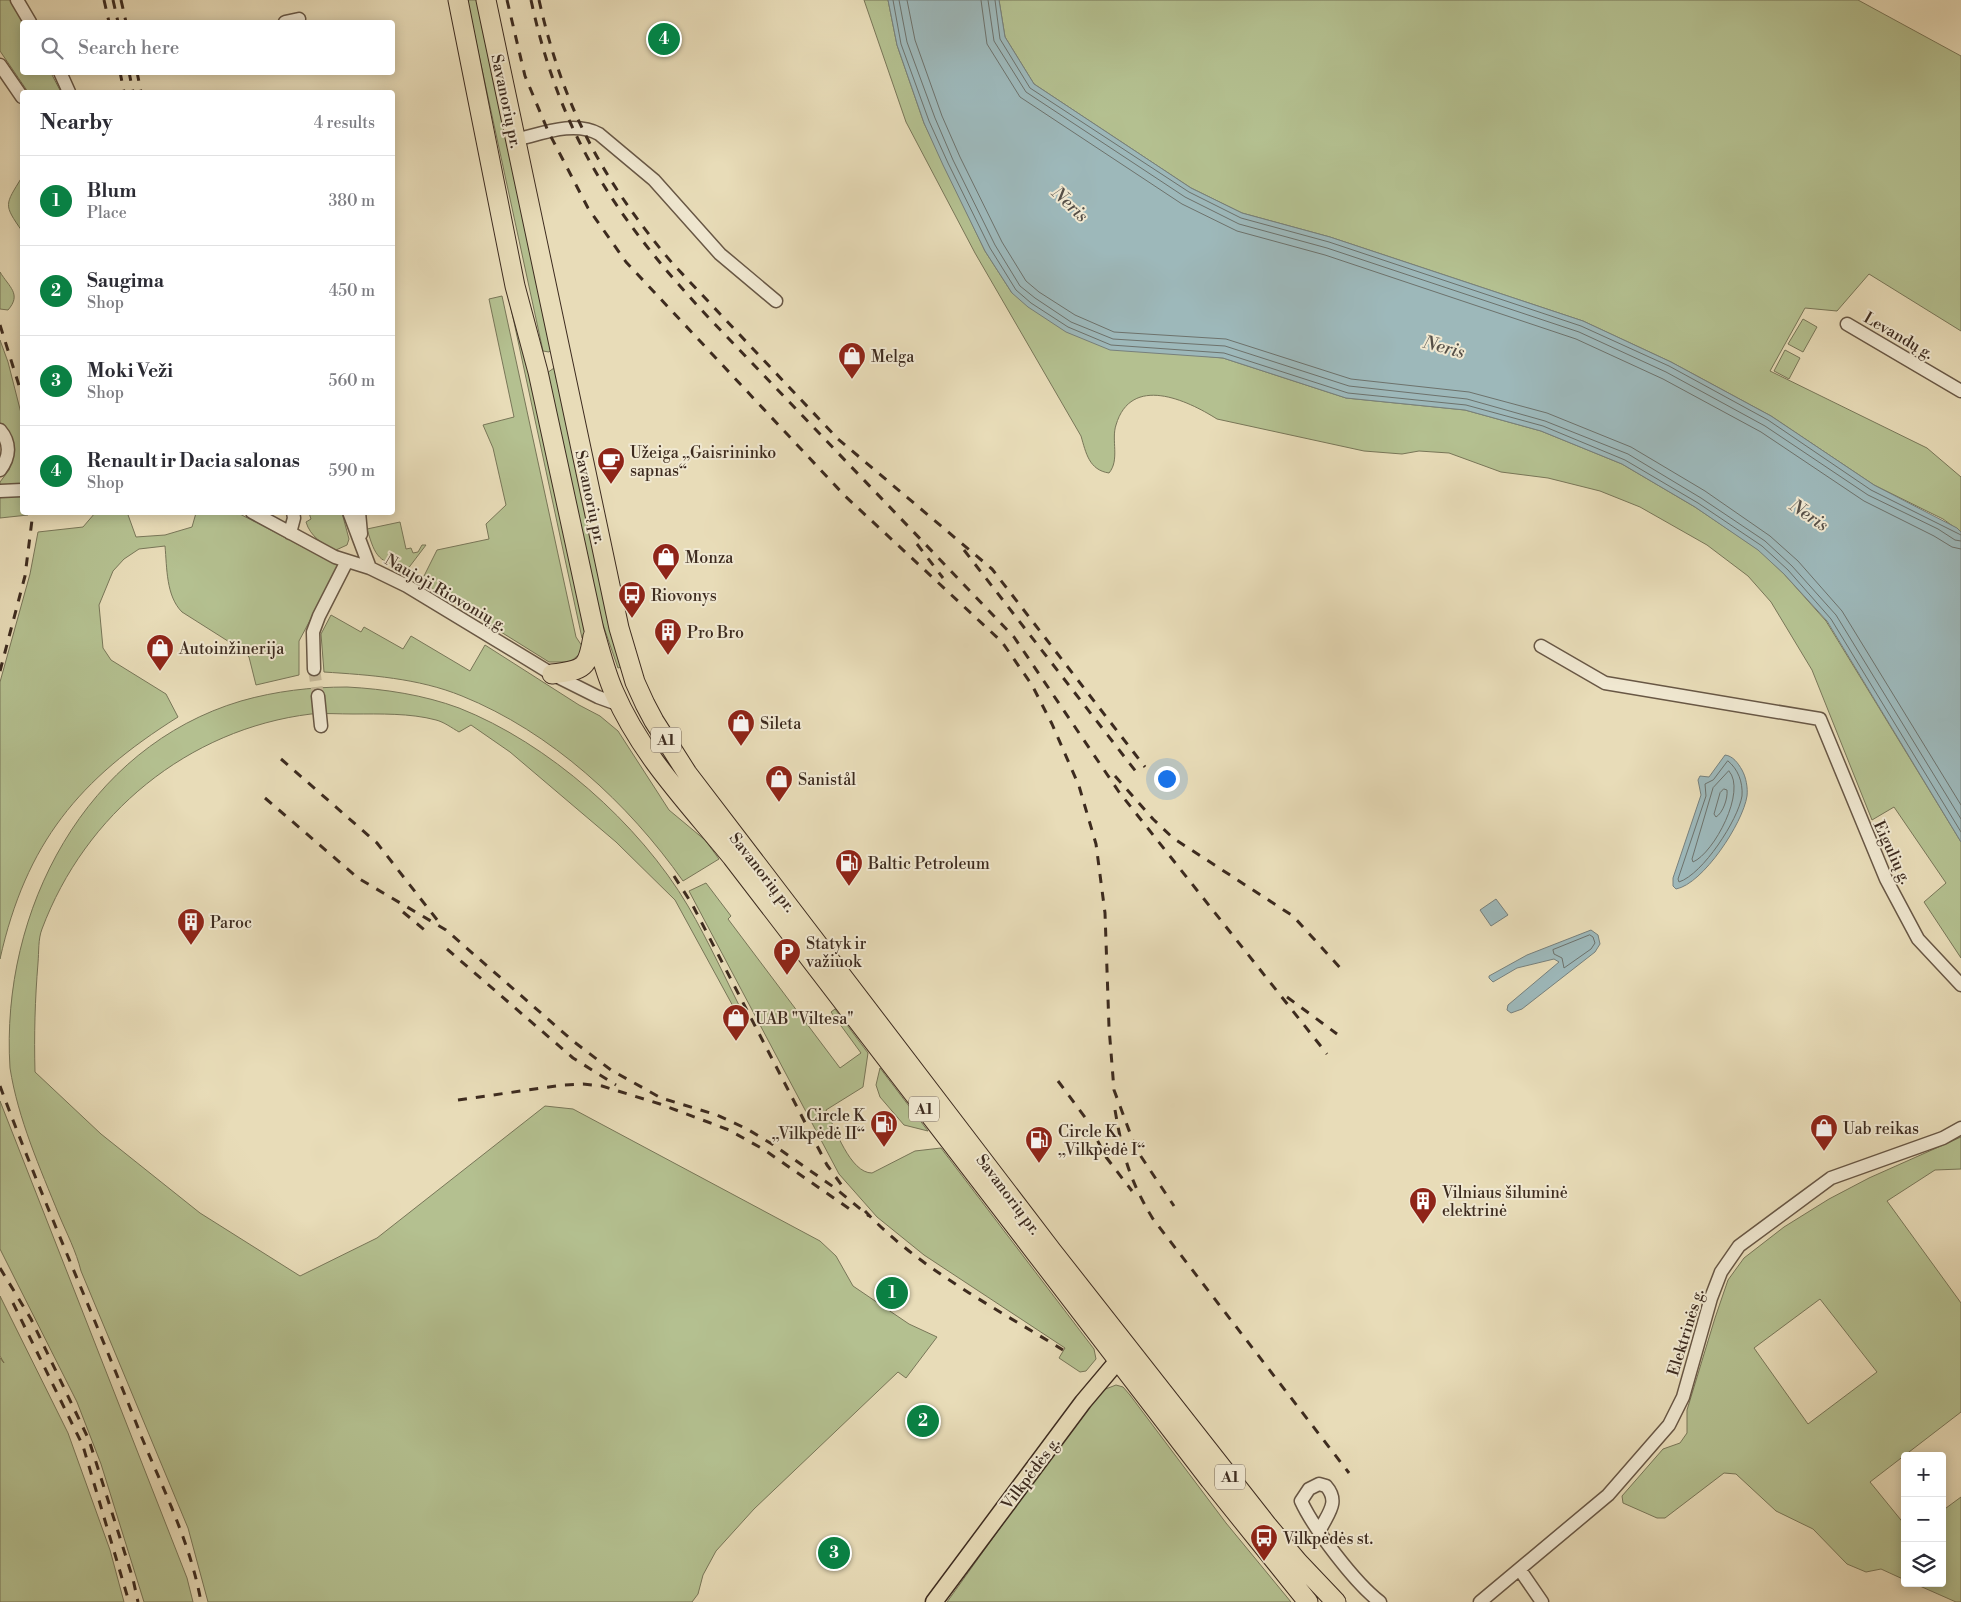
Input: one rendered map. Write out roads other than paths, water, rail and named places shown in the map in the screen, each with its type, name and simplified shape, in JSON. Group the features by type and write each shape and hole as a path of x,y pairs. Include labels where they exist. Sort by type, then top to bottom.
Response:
{"highway":[{"name":"Savanorių pr.","path":"458,0 515,286 538,372 594,630 607,674 620,705 669,782 732,857 1123,1353 1298,1562 1336,1602"},
{"name":"Savanorių pr.","path":"486,0 619,628 645,704 692,780 837,966 1040,1235 1123,1353 1308,1602"},
{"path":"538,372 540,364 548,358 563,363"},
{"path":"552,674 575,671 584,667 590,656 594,630"},
{"path":"620,705 645,704"}],"main road":[{"name":"Vilkpėdės g.","path":"934,1602 1123,1353"}],"street":[{"path":"17,0 29,20"},
{"path":"294,20 299,19"},
{"path":"0,65 20,94"},
{"path":"61,75 68,90"},
{"path":"515,140 548,131 580,128 599,134 654,180 720,254 776,301"},
{"name":"Levandų g.","path":"1847,324 1961,391"},
{"path":"0,430 8,445 6,463 0,470"},
{"path":"0,491 20,490"},
{"name":"Naujoji Riovonių g.","path":"258,515 347,562 370,568 407,586 552,674 598,697 620,705"},
{"path":"290,532 294,515"},
{"path":"349,515 370,568"},
{"path":"359,515 361,542"},
{"path":"314,668 313,632 319,616 347,562"},
{"name":"Eigulių g.","path":"1541,646 1605,683 1820,718 1886,879 1918,939 1961,985"},
{"path":"318,696 321,726"},
{"name":"Elektrinės g.","path":"1480,1602 1608,1494 1669,1424 1683,1397 1711,1298 1721,1272 1739,1246 1831,1178 1943,1138 1961,1128"},
{"path":"1320,1530 1323,1537 1369,1593 1380,1602"},
{"path":"1520,1570 1542,1602"}],"water":[{"name":"Neris","path":"888,0 999,0 1005,37 1034,84 1191,188 1242,213 1330,237 1583,321 1671,362 1771,416 1874,485 1957,528 1961,532 1961,842 1827,621 1784,574 1758,550 1695,507 1622,464 1541,431 1465,410 1346,398 1223,358 1110,350 1066,332 1028,307 1012,293 985,251 943,165 924,123 897,45"},
{"path":"1725,755 1735,760 1745,776 1747,796 1744,808 1720,851 1698,876 1687,885 1676,889 1673,886 1673,878 1701,795 1698,780 1700,776 1709,777"},
{"path":"1496,899 1508,915 1491,926 1480,910"},
{"path":"1591,930 1598,935 1600,944 1595,952 1522,1009 1511,1013 1507,1010 1508,1005 1559,962 1554,959 1517,968 1493,982 1489,976 1527,955"}],"tunnel":[{"path":"314,669 318,696"}],"railway":[{"path":"104,0 109,20"},
{"path":"113,0 118,20"},
{"path":"121,0 126,20"},
{"path":"507,0 525,76 548,131 588,208 626,262 845,496 1002,642 1032,685 1052,724 1079,786 1096,844 1105,913 1109,1027 1114,1090 1136,1149 1174,1206"},
{"path":"531,0 543,48 575,133 596,172 645,244 708,317 1014,637 1119,792 1327,1054"},
{"path":"539,0 560,75 588,141 625,202 648,233 673,264 838,439 992,569 1145,767"},
{"path":"121,75 124,90"},
{"path":"130,75 133,90"},
{"path":"138,75 141,90"},
{"path":"0,325 20,389"},
{"path":"0,671 25,576 33,515"},
{"path":"917,544 943,578"},
{"path":"964,550 1137,773"},
{"path":"281,759 377,843 438,921"},
{"path":"1115,776 1153,819 1173,838 1293,916 1343,971"},
{"path":"265,798 358,878 446,930 573,1041 611,1070 661,1098 717,1115 747,1129 835,1188 869,1216"},
{"path":"674,876 692,904 827,1165 846,1191"},
{"path":"403,912 427,932"},
{"path":"447,949 573,1058 616,1085"},
{"path":"1287,997 1337,1034"},
{"path":"1058,1081 1087,1120 1106,1157 1132,1191"},
{"path":"458,1100 563,1085 583,1084 602,1086 660,1104 729,1130 763,1149 854,1212"},
{"path":"0,1086 52,1218 176,1518 191,1560 201,1602"},
{"path":"1115,1110 1128,1167 1138,1192 1153,1219 1349,1473"},
{"path":"865,1211 886,1232 934,1269 985,1303 1063,1350"},
{"path":"0,1268 31,1319 89,1440 133,1579 138,1602"},
{"path":"13,1303 83,1446 129,1602"}],"place":[{"name":"Renault ir Dacia salonas","path":"664,39"},
{"name":"Melga","path":"852,380"},
{"name":"Užeiga „Gaisrininko sapnas“","path":"611,485"},
{"name":"Monza","path":"666,581"},
{"name":"Riovonys","path":"632,619"},
{"name":"Pro Bro","path":"668,656"},
{"name":"Autoinžinerija","path":"160,672"},
{"name":"Sileta","path":"741,747"},
{"name":"Sanistål","path":"779,803"},
{"name":"Baltic Petroleum","path":"849,887"},
{"name":"Paroc","path":"191,946"},
{"name":"Statyk ir važiuok","path":"787,976"},
{"name":"UAB \"Viltesa\"","path":"736,1042"},
{"name":"Circle K „Vilkpėdė II“","path":"884,1148"},
{"name":"Uab reikas","path":"1824,1152"},
{"name":"Circle K „Vilkpėdė I“","path":"1039,1164"},
{"name":"Vilniaus šiluminė elektrinė","path":"1423,1225"},
{"name":"Blum","path":"892,1293"},
{"name":"Saugima","path":"923,1421"},
{"name":"Moki Veži","path":"834,1553"},
{"name":"Vilkpėdės st.","path":"1264,1562"}]}
